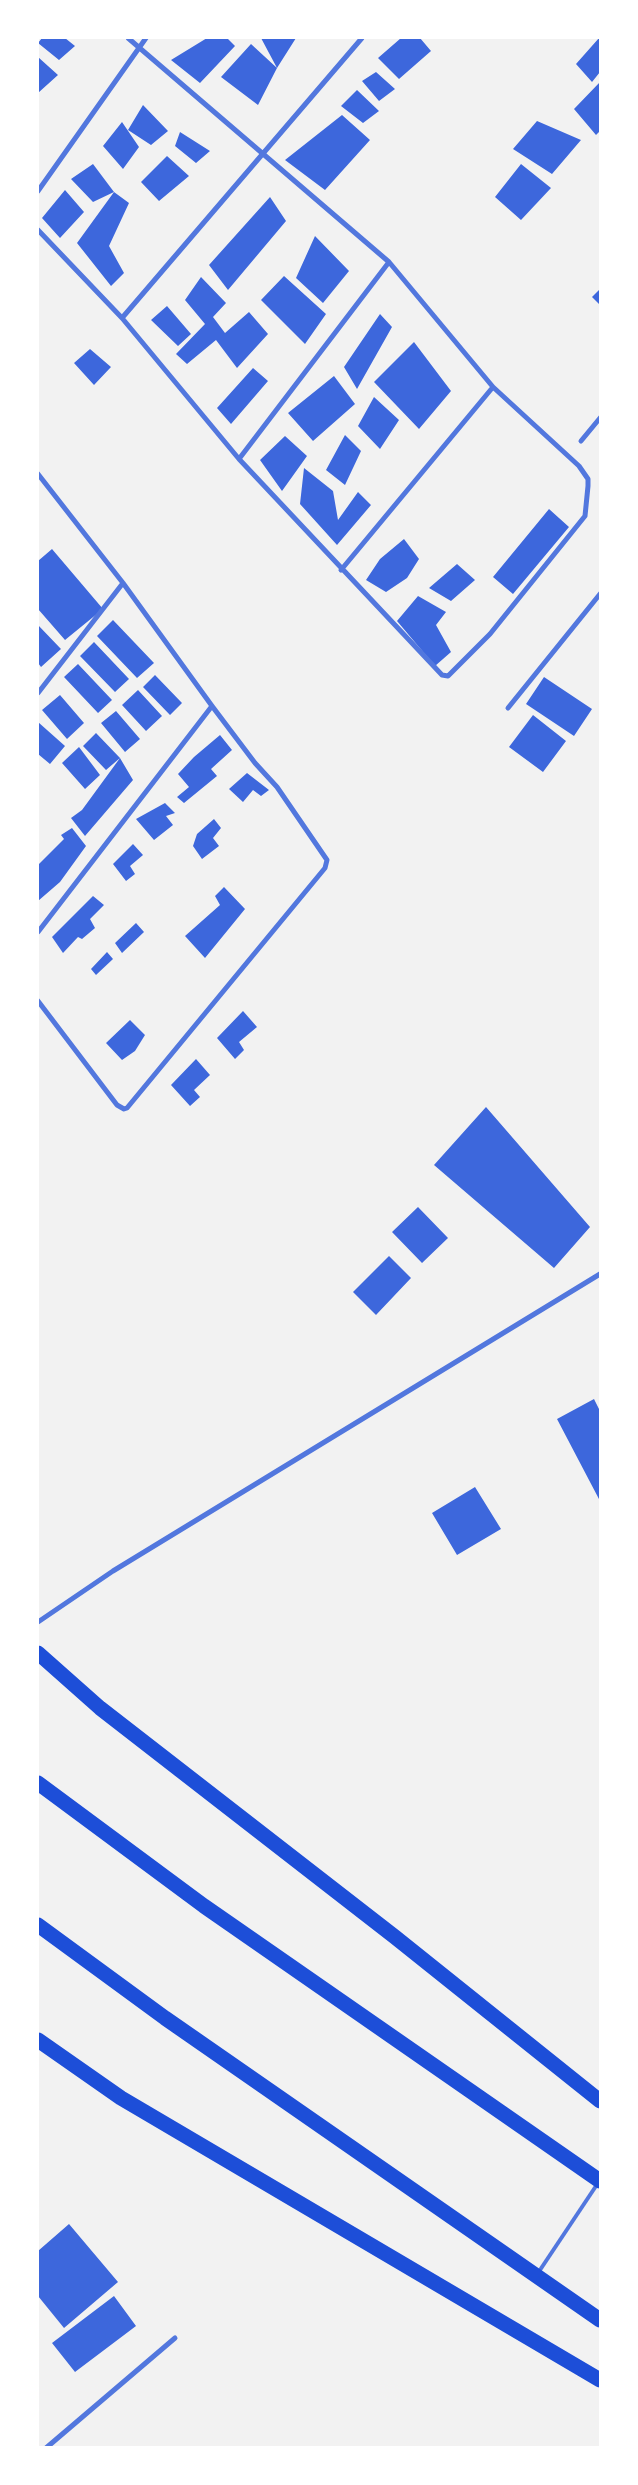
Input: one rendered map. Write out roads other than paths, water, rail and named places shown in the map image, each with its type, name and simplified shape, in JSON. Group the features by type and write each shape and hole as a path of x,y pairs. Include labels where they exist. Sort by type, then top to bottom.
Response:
{"highway":[{"path":"38,1653 100,1708 395,1937 600,2101"},
{"path":"38,1783 204,1906 600,2181"},
{"path":"38,1925 165,2018 600,2320"},
{"path":"38,2040 121,2098 600,2380"}],"street":[{"path":"38,230 122,318 239,459 341,570 442,675 448,676 490,634 584,516 589,496 588,479 579,466 493,386 389,262 264,152 128,38"},
{"path":"38,191 146,38"},
{"path":"122,318 362,38"},
{"path":"239,459 389,262"},
{"path":"341,570 493,386"},
{"path":"581,441 600,418"},
{"path":"38,474 123,583 255,763 277,787 327,860 325,868 127,1108 117,1104 38,1001"},
{"path":"38,693 123,583"},
{"path":"508,708 600,594"},
{"path":"38,932 212,706"},
{"path":"38,1622 113,1571 600,1274"},
{"path":"46,2448 175,2338"}],"lane":[{"path":"536,2275 600,2181"}]}
